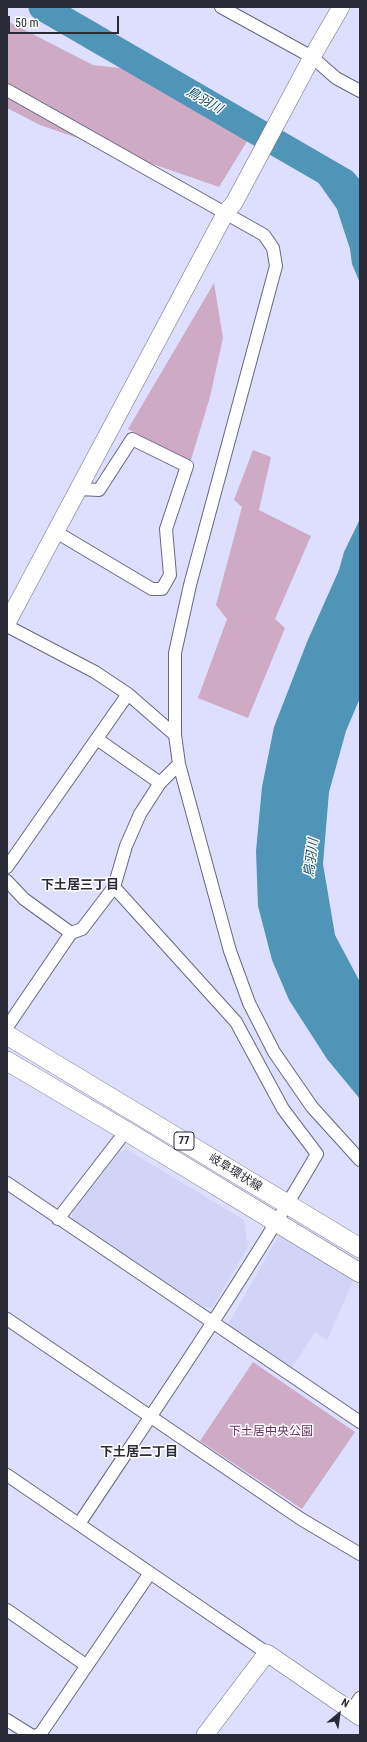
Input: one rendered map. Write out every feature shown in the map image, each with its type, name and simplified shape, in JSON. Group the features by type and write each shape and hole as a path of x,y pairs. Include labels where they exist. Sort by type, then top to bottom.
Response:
{"main road":[{"name":"岐阜環状線","path":"7,1035 360,1248"},
{"name":"岐阜環状線","path":"7,1061 126,1131 276,1224 360,1273"}],"street":[{"path":"221,7 309,63 360,91"},
{"path":"176,735 128,694 95,672 7,625 230,208 309,63 342,7"},
{"path":"7,90 230,208 264,235 273,248 276,266 190,585 175,653 176,735 179,764 230,951 249,1003 274,1052 308,1101 360,1160"},
{"path":"56,532 152,588 162,589 170,575 166,529 186,466 132,439 99,490 79,489"},
{"path":"7,868 128,694"},
{"path":"97,739 160,783"},
{"path":"7,1027 71,933 82,929 114,887 126,846 140,814 160,783 179,764"},
{"path":"7,881 24,899 71,933"},
{"path":"79,1524 213,1323 288,1205 317,1154 283,1109 236,1022 114,887"},
{"path":"58,1219 126,1131"},
{"path":"7,1183 58,1219 360,1422"},
{"path":"7,1319 301,1519 360,1554"},
{"path":"7,1475 267,1653 357,1709"},
{"path":"37,1735 41,1733 150,1573"},
{"path":"7,1610 87,1666"},
{"path":"205,1735 267,1653"},
{"path":"7,1720 32,1735"}],"shaded area":[{"path":"126,1149 244,1220 248,1247 212,1308 204,1307 72,1219 72,1213 120,1152"},
{"path":"279,1235 354,1279 327,1340 315,1332 290,1371 226,1328"}],"green space":[{"path":"7,21 93,65 128,69 251,135 219,187 40,125 7,108"},
{"path":"214,283 223,338 210,397 190,463 128,429"},
{"path":"253,450 271,457 259,510 311,536 275,619 285,628 248,718 198,698 227,619 216,605 242,507 234,500"},
{"name":"下土居中央公園","path":"253,1362 355,1432 302,1509 200,1441"}],"water":[{"path":"289,156 360,183 360,283 352,264 350,249 337,209 313,175"},
{"path":"360,519 360,698 346,731 329,792 323,864 335,935 360,982 360,1099 327,1059 289,1000 272,960 258,906 256,851 262,787 274,727 307,642 339,570 344,552"}],"waterway":[{"name":"鳥羽川","path":"42,7 344,182 360,201"}],"district":[{"name":"下土居三丁目","path":"80,886"},
{"name":"下土居二丁目","path":"139,1453"}]}
